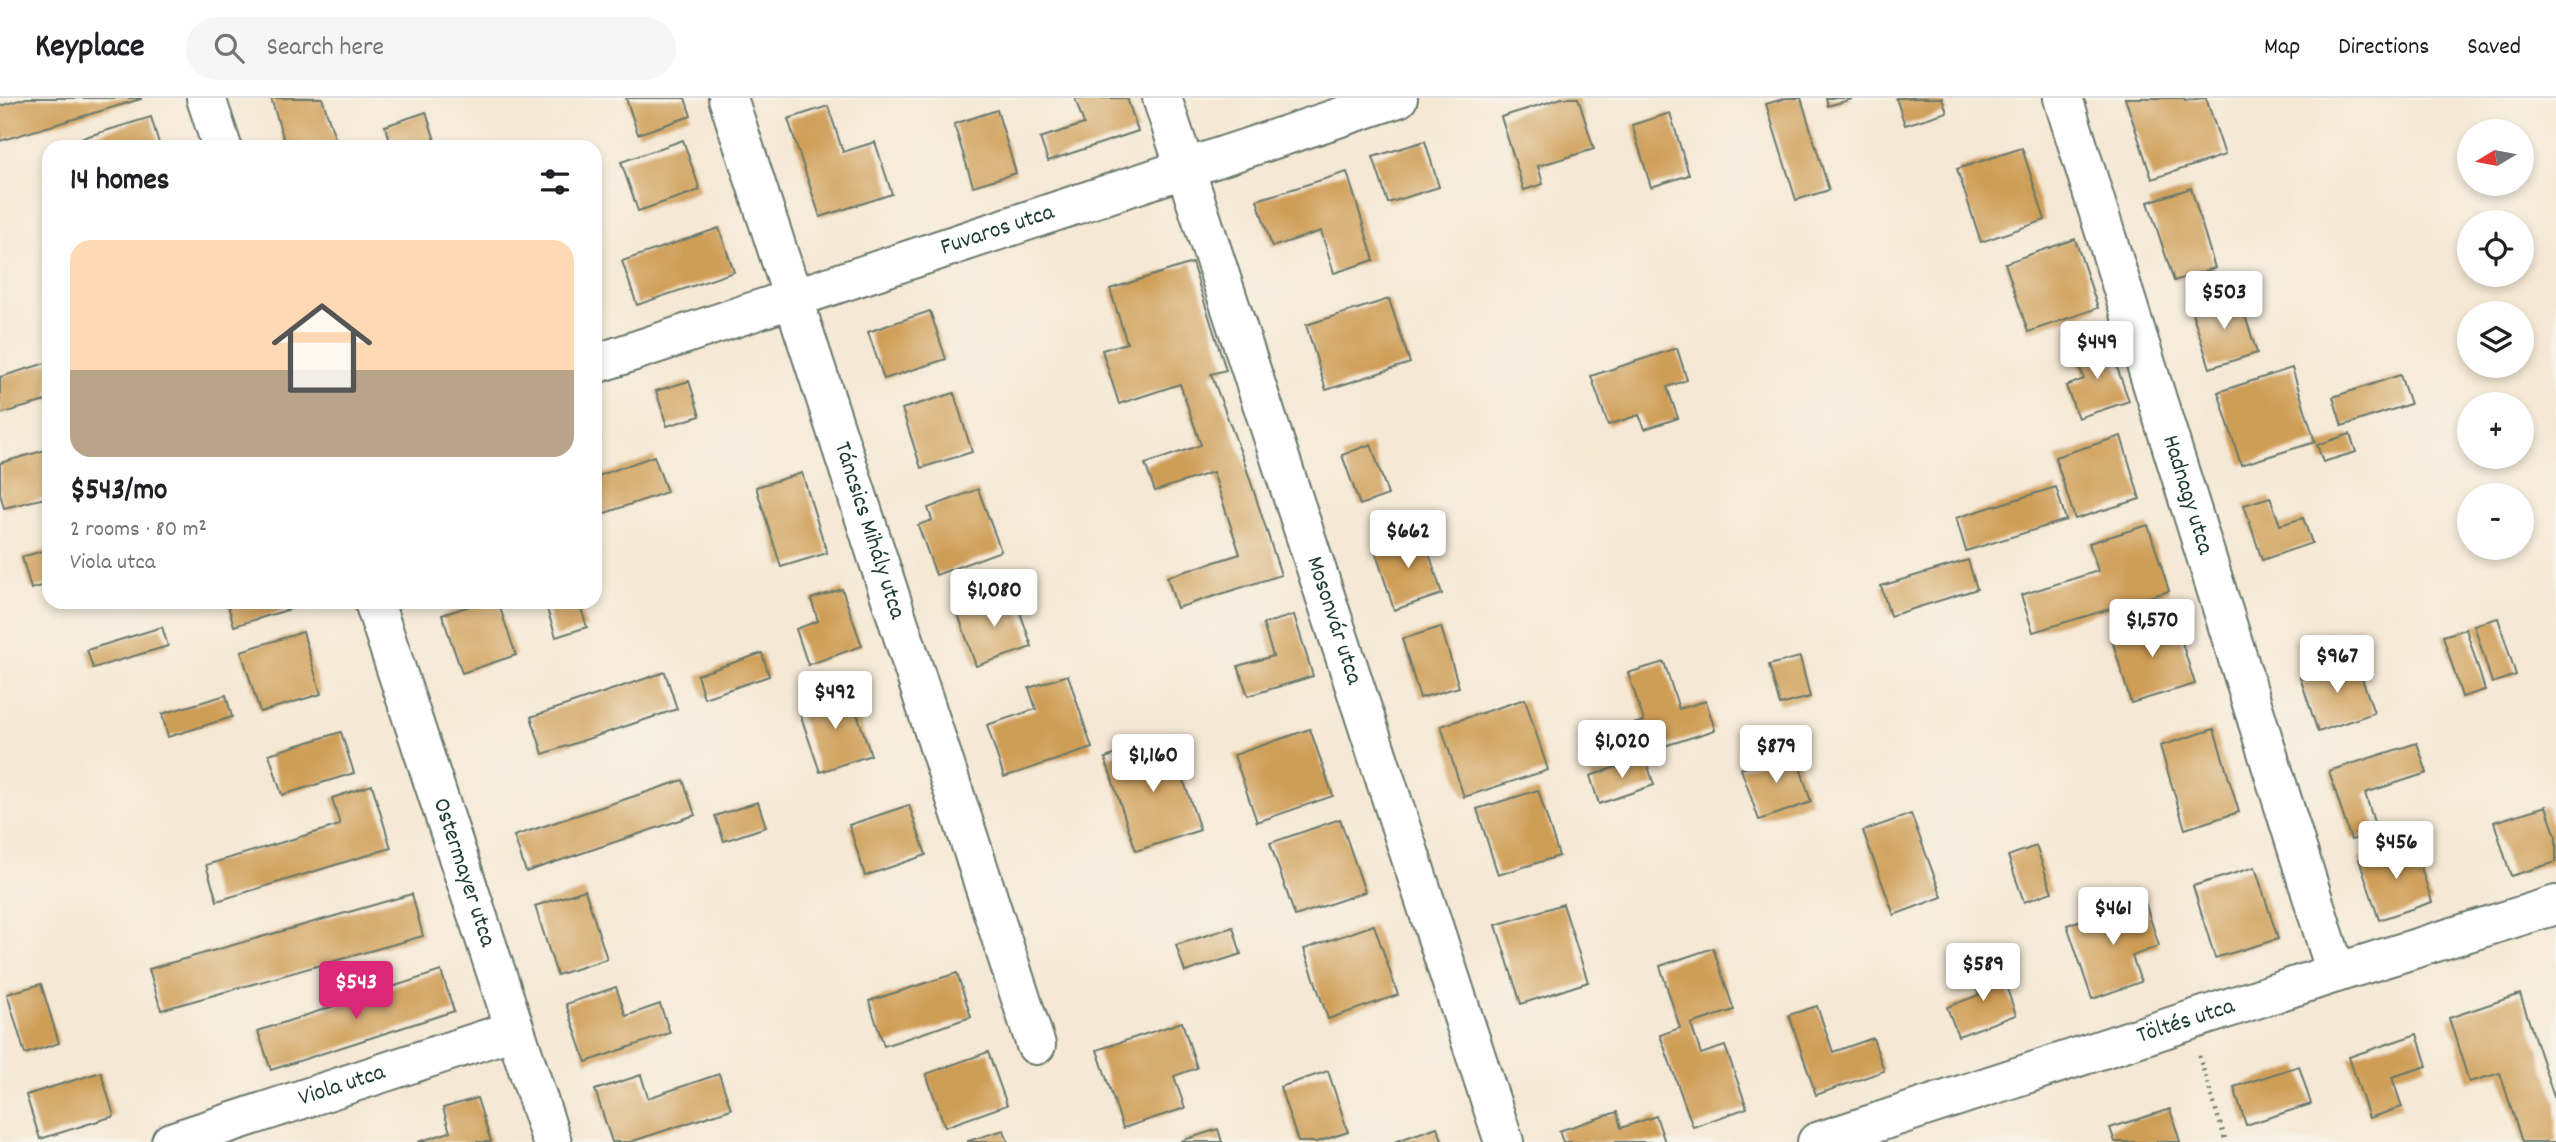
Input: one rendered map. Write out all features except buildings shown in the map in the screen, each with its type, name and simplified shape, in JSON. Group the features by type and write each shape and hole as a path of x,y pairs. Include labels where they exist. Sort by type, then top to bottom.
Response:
{"street":[{"path":"206,98 220,140"},
{"name":"Táncsics Mihály utca","path":"728,98 1036,1045"},
{"name":"Mosonvár utca","path":"1162,98 1504,1142"},
{"name":"Fuvaros utca","path":"602,362 1398,98"},
{"name":"Hadnagy utca","path":"2063,98 2336,973"},
{"name":"Ostermayer utca","path":"376,609 552,1142"},
{"name":"Töltés utca","path":"1817,1142 2336,973 2556,905"},
{"name":"Viola utca","path":"170,1142 514,1030"}],"path":[{"path":"2189,1021 2226,1142"}]}
